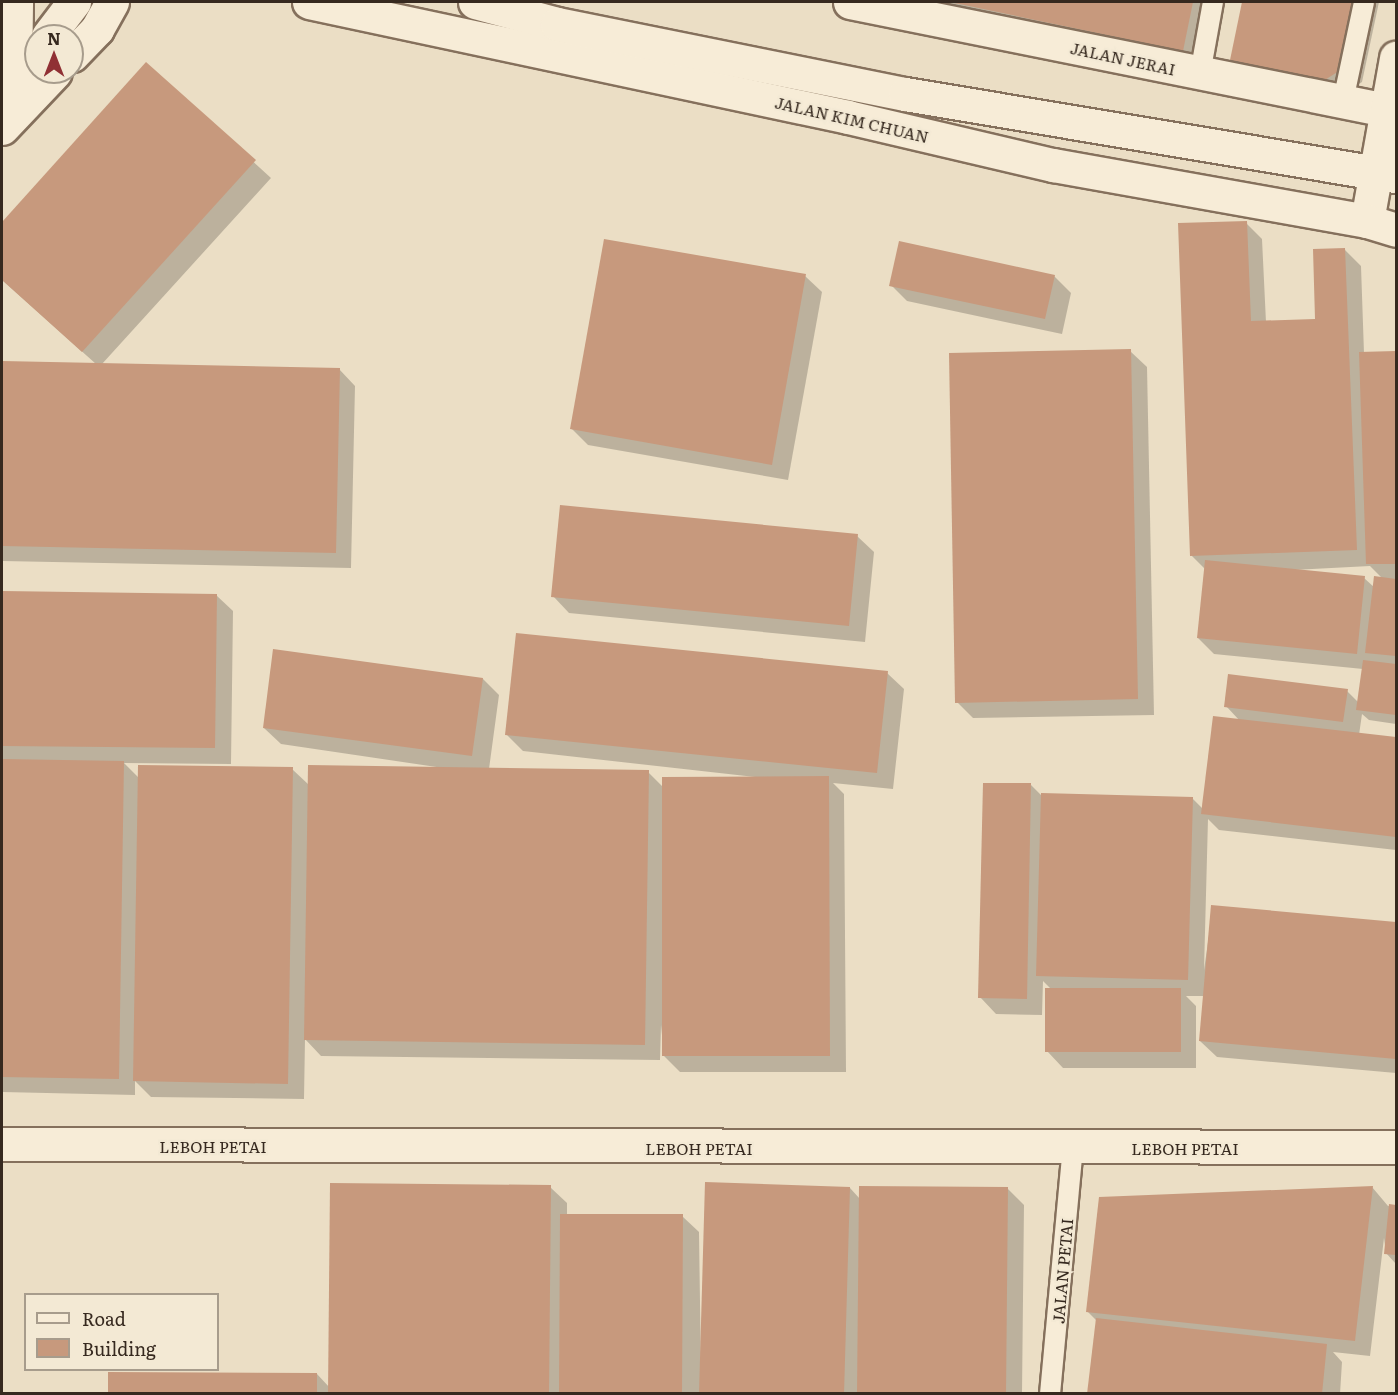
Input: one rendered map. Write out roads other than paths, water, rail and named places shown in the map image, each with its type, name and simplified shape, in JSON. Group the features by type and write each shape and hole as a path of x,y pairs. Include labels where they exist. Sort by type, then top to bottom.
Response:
{"street":[{"path":"8,83 16,2"},
{"path":"57,24 74,2"},
{"path":"84,43 97,29 112,2"},
{"name":"JALAN KIM CHUAN","path":"309,2 848,117 1053,165 1382,225"},
{"path":"475,2 557,24 905,94 1388,175"},
{"name":"JALAN JERAI","path":"850,2 1200,74 1391,110"},
{"path":"1382,225 1388,175 1396,58"},
{"path":"8,83 24,65"},
{"path":"2,128 44,84"},
{"name":"LEBOH PETAI","path":"2,1144 1396,1147"}],"lane":[{"path":"1200,74 1213,2"},
{"path":"1343,101 1364,2"},
{"name":"JALAN PETAI","path":"1050,1394 1073,1148"}]}
